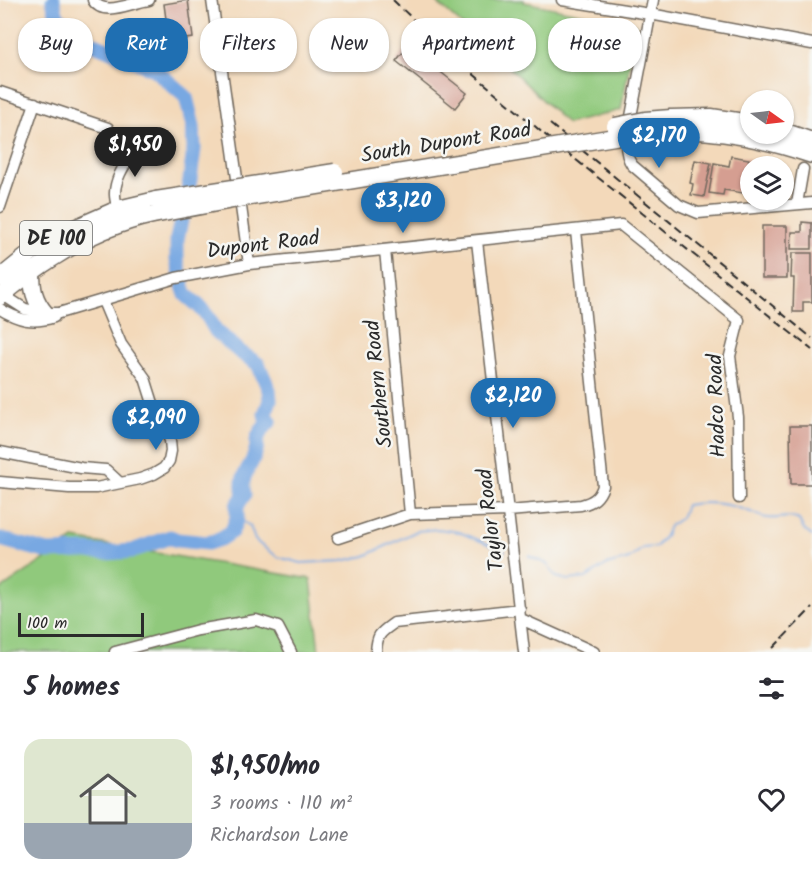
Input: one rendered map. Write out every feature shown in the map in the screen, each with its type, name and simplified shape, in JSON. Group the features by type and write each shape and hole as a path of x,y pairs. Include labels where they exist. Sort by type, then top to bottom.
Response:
{"main road":[{"name":"South Dupont Road","path":"1,294 32,252 68,231 154,207 238,199 622,136 711,117 740,121"},
{"name":"South Dupont Road","path":"670,124 743,136 785,146 807,162"},
{"path":"794,134 810,139"},
{"name":"South Dupont Road","path":"1,294 119,217"},
{"path":"32,272 34,297 52,313"}],"street":[{"path":"93,0 100,8 115,9 148,0"},
{"path":"212,0 249,264"},
{"path":"562,0 812,44"},
{"path":"653,0 627,143 626,151 632,165 679,205 698,213 812,203"},
{"path":"0,92 108,128"},
{"path":"0,207 35,103"},
{"path":"119,217 115,187 137,145"},
{"path":"797,204 807,162"},
{"name":"Dupont Road","path":"52,313 104,301 189,274 249,264 621,225"},
{"name":"Hadco Road","path":"621,225 739,320 730,356 738,417 739,498"},
{"path":"339,538 410,514 581,505 590,503 598,497 603,486 603,475 576,231"},
{"name":"Taylor Road","path":"477,241 524,652"},
{"name":"Southern Road","path":"385,250 410,514"},
{"path":"1,294 26,309 52,313"},
{"path":"0,482 96,488 154,474 164,468 169,461 170,440 157,416 145,378 121,344 104,301"},
{"path":"0,452 81,468 106,470 120,483"},
{"path":"376,652 377,638 394,623 520,614 594,652"},
{"path":"115,652 198,630 256,620 278,627 291,652"}],"green space":[{"path":"434,0 524,0 524,2 603,18 548,18 548,72 628,72 621,110 567,124 514,72 536,72 536,18 454,18"},
{"path":"74,539 311,579 319,652 0,652 0,590"}],"building":[{"path":"188,0 193,38 188,39 188,18 166,18 164,4"},
{"path":"401,55 401,65 396,61"},
{"path":"410,72 441,72 467,93 455,108"},
{"path":"731,156 740,158 740,193 724,190 723,195 709,193 714,163 729,166"},
{"path":"695,160 711,163 704,197 691,195 693,184 690,183"},
{"path":"802,222 812,223 812,249 791,249 792,232 802,232"},
{"path":"762,226 787,226 787,278 762,278"},
{"path":"792,253 812,253 812,302 803,302 803,312 793,312"},
{"path":"790,426 812,426 812,484 791,484"}],"waterway":[{"path":"0,539 48,552 106,553 132,551 170,537 177,540 208,543 220,539 232,531 237,518 237,506 244,495 243,481 254,456 259,435 270,421 265,414 270,400 269,390 258,364 216,331 199,306 186,295 183,286 177,260 177,239 190,180 194,149 193,126 186,97 154,69 76,34 57,16 53,0"},
{"path":"529,556 547,564 556,577 568,580 586,578 606,565 629,559 643,548 656,547 665,536 669,526 681,518 686,505 701,503 731,506 767,518 794,518 799,520 804,530 812,536"},
{"path":"237,518 250,526 255,540 262,546 278,557 301,563 342,561 365,556 417,531 438,529 459,532 505,551"}],"railway":[{"path":"393,0 445,50 544,134 812,350"},
{"path":"550,124 812,338"},
{"path":"773,648 812,608"}]}
